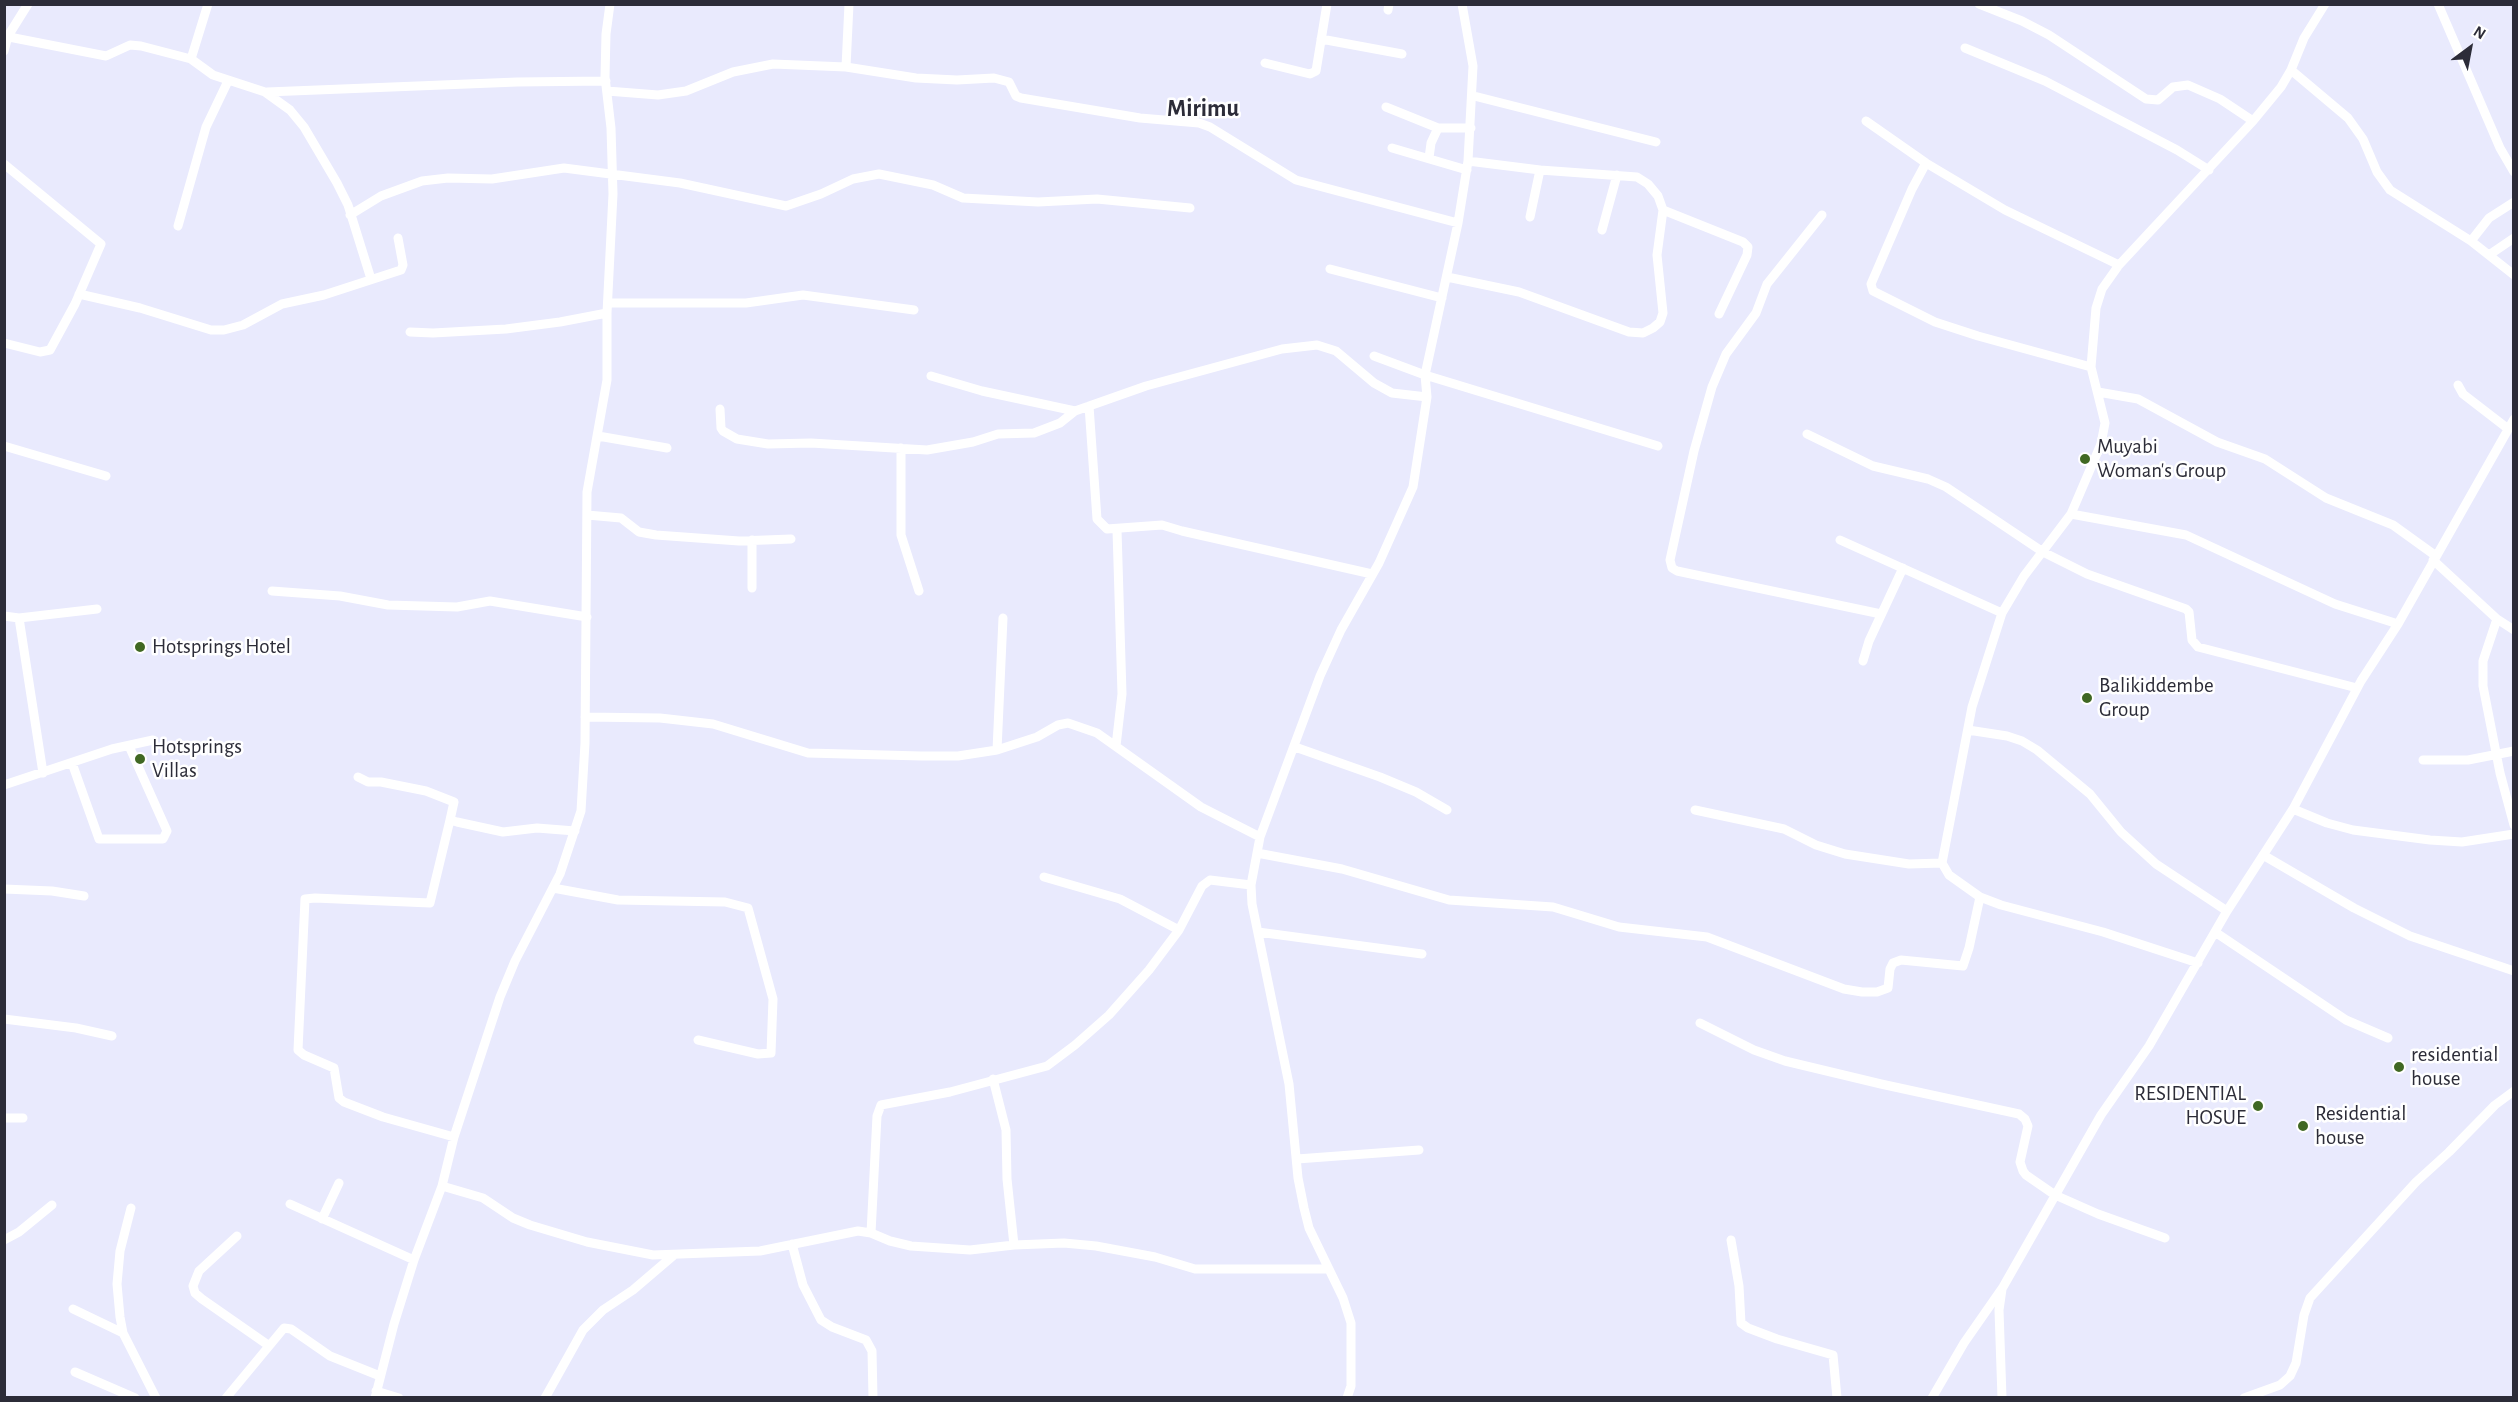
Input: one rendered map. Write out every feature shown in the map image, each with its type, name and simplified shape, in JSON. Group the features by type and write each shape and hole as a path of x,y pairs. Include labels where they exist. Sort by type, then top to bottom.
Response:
{"street":[{"path":"4,51 6,36 28,4"},
{"path":"191,58 208,4"},
{"path":"399,1398 376,1394 414,1260 442,1186 454,1137 500,997 515,961 553,888 581,811 587,617 587,492 607,380 607,308 613,175 606,86 606,34 610,4"},
{"path":"846,67 849,4"},
{"path":"1265,63 1313,74 1316,71 1327,4"},
{"path":"1347,1398 1351,1386 1351,1323 1343,1298 1309,1228 1298,1178 1289,1084 1251,904 1251,885 1260,837 1324,666 1372,574 1413,487 1427,397 1425,375 1458,223 1471,128 1474,96 1473,66 1462,4"},
{"path":"1979,4 2049,34 2146,99 2158,100 2173,87 2188,85 2220,99 2253,121"},
{"path":"2198,963 2103,932 2001,905 1980,897 1949,875 1942,863 1972,707 2002,614 2024,576 2071,514 2101,444 2105,423 2091,367 2096,308 2102,290 2119,265 2253,121 2291,70 2304,38 2325,4"},
{"path":"2438,4 2496,139 2514,172"},
{"path":"6,36 92,55 114,54 130,45 191,58 213,75 265,92 290,93 322,88 408,88 517,82 606,86 658,95 686,91 733,72 773,64 846,67 915,78 957,80 994,78 1009,82 1016,96 1021,98 1140,118 1199,123 1210,127 1296,180 1458,223"},
{"path":"1321,39 1402,54"},
{"path":"1965,48 2045,81 2177,150 2209,170"},
{"path":"2291,70 2348,118 2362,139 2377,172 2390,190 2471,241 2514,275"},
{"path":"178,226 206,127 228,81"},
{"path":"265,92 290,110 304,127 337,183 348,206 371,279"},
{"path":"1474,96 1656,142"},
{"path":"1386,106 1438,128 1471,128"},
{"path":"1866,121 1926,163 2005,210 2119,265"},
{"path":"1429,158 1431,143 1438,128"},
{"path":"1392,148 1467,166 1637,177 1648,184 1658,196 1663,210 1657,255 1663,314 1660,322 1642,333 1629,332 1519,292 1447,278"},
{"path":"1926,163 1912,189 1871,284 1873,291 1935,322 2091,367"},
{"path":"4,164 101,244 79,294 50,350 40,352 4,343"},
{"path":"350,215 381,196 422,181 448,178 492,179 564,168 680,183 786,206 821,194 853,179 879,174 933,185 963,198 1038,202 1097,199 1190,208"},
{"path":"1530,217 1540,170"},
{"path":"1602,230 1617,175"},
{"path":"2471,241 2489,218 2514,202"},
{"path":"1663,210 1743,242 1748,247 1719,314"},
{"path":"1822,215 1767,284 1756,313 1726,354 1712,387 1694,451 1670,560 1672,568 1677,571 1881,614"},
{"path":"79,294 140,308 211,330 224,330 243,326 282,303 324,295 403,268 398,238"},
{"path":"2489,255 2514,238"},
{"path":"1330,269 1442,298"},
{"path":"411,332 506,329 560,322 607,308 746,303 803,295 914,310"},
{"path":"720,409 721,428 737,439 768,444 811,443 927,450 973,442 998,434 1034,434 1060,423 1075,411 1146,386 1282,348 1317,345 1336,351 1359,372 1392,393 1427,397"},
{"path":"1374,356 1425,375 1658,446"},
{"path":"931,376 982,391 1075,411"},
{"path":"2458,385 2463,394 2507,428"},
{"path":"2098,392 2138,399 2150,404 2217,442 2265,459 2326,498 2393,525 2434,558 2498,619 2514,630"},
{"path":"1089,406 1096,519 1107,529 1162,525 1372,574"},
{"path":"1932,1398 1964,1343 2003,1287 2101,1115 2149,1046 2227,911 2293,809 2357,688 2398,624 2514,419"},
{"path":"1808,434 1873,466 1928,479 1946,487 2043,552 2087,574 2186,609 2192,640 2198,647 2357,688"},
{"path":"598,436 667,448"},
{"path":"4,446 105,476"},
{"path":"901,448 902,535 919,591"},
{"path":"2071,514 2187,535 2335,604 2398,624"},
{"path":"587,515 621,518 639,532 656,535 752,540 791,539"},
{"path":"1116,746 1122,694 1118,530"},
{"path":"752,540 752,588"},
{"path":"1840,540 2002,614"},
{"path":"1863,661 1881,614 1903,568"},
{"path":"272,591 340,596 397,606 457,607 490,601 587,617"},
{"path":"4,616 19,618 97,609"},
{"path":"19,618 43,773"},
{"path":"997,750 1004,618"},
{"path":"2498,619 2483,661 2486,707 2514,825"},
{"path":"585,717 660,718 713,724 808,753 958,756 997,750 1037,737 1058,725 1068,723 1097,733 1201,807 1260,837"},
{"path":"1968,730 2007,736 2022,741 2037,750 2090,794 2121,832 2156,864 2227,911"},
{"path":"4,785 153,740"},
{"path":"72,763 99,839 163,839 167,831 129,746"},
{"path":"1295,747 1380,777 1416,792 1447,810"},
{"path":"2423,760 2448,762 2514,751"},
{"path":"358,777 368,782 381,782 426,791 454,802 430,903 305,899 298,1050 334,1069 339,1098 344,1102 383,1117 454,1137"},
{"path":"2293,809 2327,824 2430,840 2462,842 2514,834"},
{"path":"1695,810 1784,828 1816,845 1845,854 1909,864 1942,863"},
{"path":"450,820 503,832 537,828 575,831"},
{"path":"1257,853 1342,869 1449,900 1565,908 1619,927 1707,937 1844,989 1862,992 1877,992 1888,987 1890,969 1893,963 1901,960 1963,966 1970,948 1980,897"},
{"path":"2263,855 2354,908 2410,936 2514,971"},
{"path":"1044,877 1120,899 1179,930"},
{"path":"871,1233 877,1116 881,1104 950,1092 1047,1066 1109,1015 1149,970 1179,930 1202,886 1210,880 1251,885"},
{"path":"553,888 618,900 725,902 748,908 773,999 771,1053 758,1054 698,1040"},
{"path":"4,889 52,891 84,896"},
{"path":"1258,932 1422,954"},
{"path":"2215,932 2346,1020 2388,1038"},
{"path":"4,1019 76,1028 112,1036"},
{"path":"1700,1023 1754,1050 1785,1060 2019,1114 2028,1126 2020,1162 2023,1171 2055,1195 2098,1214 2165,1238"},
{"path":"993,1079 1006,1130 1007,1179 1014,1245"},
{"path":"2244,1398 2280,1385 2290,1376 2296,1363 2304,1315 2310,1298 2416,1182 2495,1105 2514,1090"},
{"path":"4,1118 23,1118"},
{"path":"1297,1159 1419,1150"},
{"path":"322,1219 339,1183"},
{"path":"442,1186 483,1198 513,1218 530,1225 587,1242 653,1255 760,1251 858,1231 911,1246 970,1250 1064,1243 1096,1246 1155,1257 1195,1269 1328,1269"},
{"path":"290,1204 414,1260"},
{"path":"4,1240 19,1232 52,1205"},
{"path":"131,1208 120,1251 117,1284 123,1333 156,1398"},
{"path":"237,1236 199,1271 193,1286 195,1293 202,1299 268,1345"},
{"path":"1731,1240 1739,1286 1741,1323 1777,1339 1833,1355 1837,1398"},
{"path":"792,1244 803,1285 821,1320 832,1327 866,1340 872,1350 873,1398"},
{"path":"545,1398 584,1330 603,1310 633,1290 674,1256"},
{"path":"2002,1398 1999,1310 2003,1287"},
{"path":"73,1309 123,1333"},
{"path":"226,1398 284,1328 291,1329 330,1356 380,1376"},
{"path":"75,1372 135,1398"}],"place":[{"name":"Muyabi Woman's Group","path":"2085,459"},
{"name":"Hotsprings Hotel","path":"140,647"},
{"name":"Balikiddembe Group","path":"2087,698"},
{"name":"Hotsprings Villas","path":"140,759"},
{"name":"residential house","path":"2399,1067"},
{"name":"RESIDENTIAL HOSUE","path":"2258,1106"},
{"name":"Residential house","path":"2303,1126"}],"district":[{"name":"Mirimu","path":"1203,109"}]}
